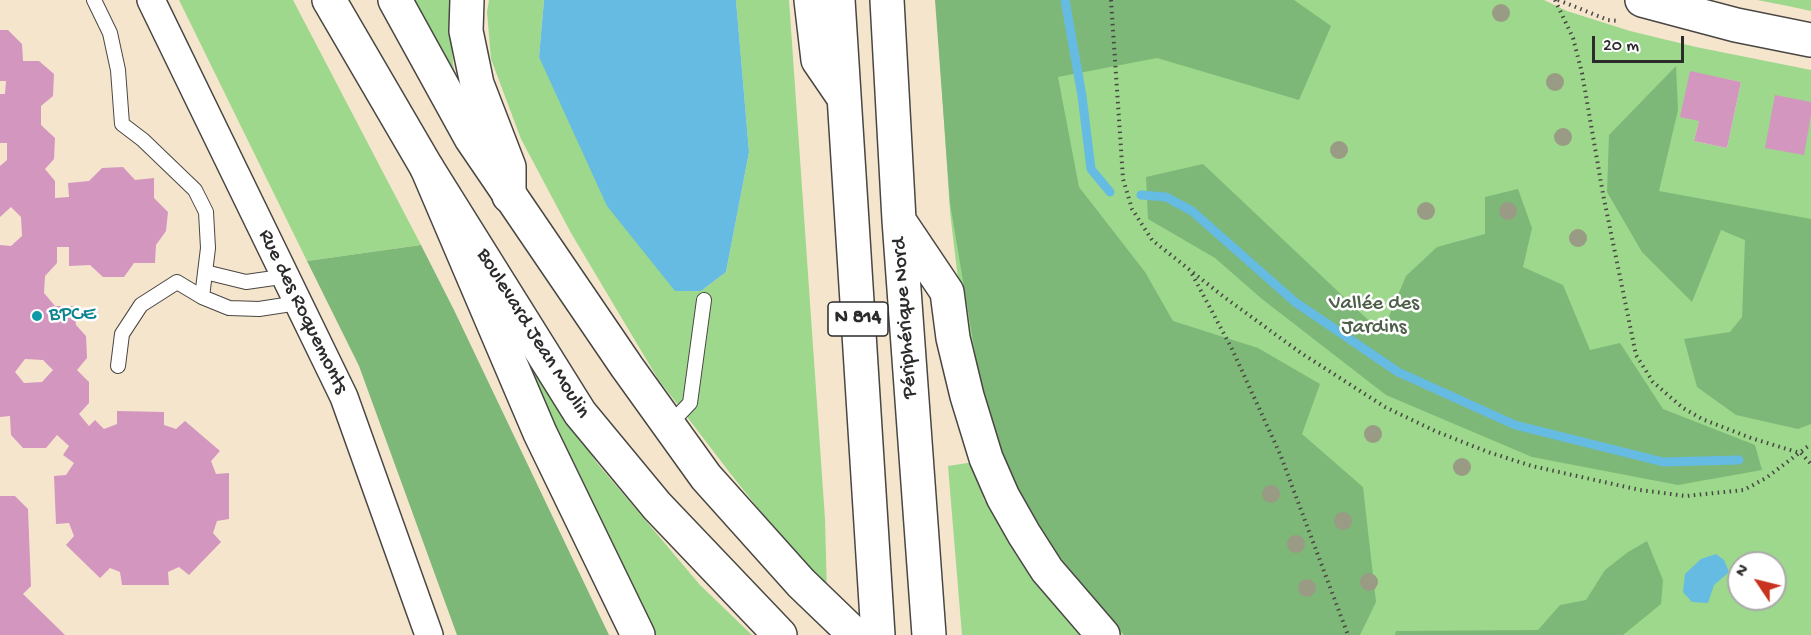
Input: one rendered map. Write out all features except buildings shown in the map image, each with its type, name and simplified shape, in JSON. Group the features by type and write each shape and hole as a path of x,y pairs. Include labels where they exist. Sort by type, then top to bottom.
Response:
{"main road":[{"name":"Boulevard Jean Moulin","path":"328,0 427,168 580,413 657,507 780,635"},
{"path":"395,0 471,138 668,426 706,477 801,583 855,635"},
{"path":"467,0 466,31 477,84 509,167 509,196"},
{"path":"811,0 818,60 844,98"},
{"name":"N 814","path":"838,0 878,635"},
{"name":"Périphérique Nord","path":"887,0 899,219 929,635"},
{"path":"1651,3 1736,25 1811,40"},
{"path":"427,168 540,433 638,635"},
{"path":"899,219 947,292 953,338 967,396 986,458 1003,497 1047,570 1103,635"}],"street":[{"name":"Rue des Roquemonts","path":"151,0 344,397 429,635"}],"lane":[{"path":"93,0 110,33 118,70 122,124 143,140 195,190 206,213 208,248 202,297"},
{"path":"205,272 246,282 274,278 284,274"},
{"path":"118,366 122,334 141,305 177,282 202,297 229,308 259,309 298,303"},
{"path":"668,426 690,403 704,300"}],"path":[{"path":"1110,0 1123,178 1132,209 1152,240 1301,353 1384,407 1435,431 1532,466 1640,490 1686,496 1744,489 1766,478 1811,444"},
{"path":"1556,0 1608,20 1633,23 1651,3"},
{"path":"1556,0 1573,38 1582,73 1605,206 1636,355 1653,382 1683,408 1702,419 1751,438 1801,453 1811,464"},
{"path":"1191,270 1232,349 1280,454 1348,635"}],"green space":[{"path":"179,0 293,0 421,245 307,261"},
{"path":"414,0 451,0 449,19 454,72"},
{"path":"489,0 544,0 539,57 675,291 701,291 726,272 749,152 736,0 789,0 825,519 827,595 658,379 571,233 521,139 491,59 487,12"},
{"path":"935,0 1294,0 1331,26 1299,100 1157,58 1058,77 1079,187 1145,272 1173,321 1258,348 1320,384 1302,434 1363,487 1376,602 1360,635 1124,635 1040,533 988,431 950,203"},
{"name":"Vallée des Jardins","path":"936,0 1544,0 1567,11 1630,31 1811,70 1811,635 1122,635 1092,602 1040,533 965,338 950,212","holes":["1690,72 1741,82 1727,148 1694,141 1699,121"]},
{"path":"1757,0 1811,0 1811,11 1788,6"},
{"path":"1676,66 1678,110 1659,191 1811,219 1811,424 1798,429 1736,415 1697,387 1684,339 1730,332 1742,317 1745,240 1721,230 1692,302 1642,252 1607,192 1609,135"},
{"path":"1203,164 1382,333 1406,276 1437,247 1485,234 1485,197 1518,189 1532,228 1523,267 1563,285 1590,350 1620,343 1663,409 1755,445 1762,470 1678,485 1532,457 1386,395 1262,299 1215,258 1148,219 1146,177"},
{"path":"421,245 609,635 457,635 359,366 307,261"},
{"path":"506,326 597,463 700,585 752,635 656,635 602,532"},
{"path":"974,462 984,500 1055,596 1088,635 962,635 948,466"},
{"path":"1647,541 1663,580 1661,604 1623,635 1395,635 1396,631 1538,630 1560,605 1586,600 1605,570"}],"water":[{"path":"544,0 736,0 749,152 726,272 701,291 675,291 607,206 539,57"},
{"path":"1716,554 1724,560 1727,567 1727,574 1714,585 1708,603 1692,602 1683,592 1685,574 1701,559"}],"waterway":[{"path":"1065,0 1082,96 1091,169 1110,192"},
{"path":"1141,195 1166,197 1192,211 1295,302 1398,372 1515,425 1663,462 1739,460"}],"place":[{"name":"BPCE","path":"37,316"}]}
